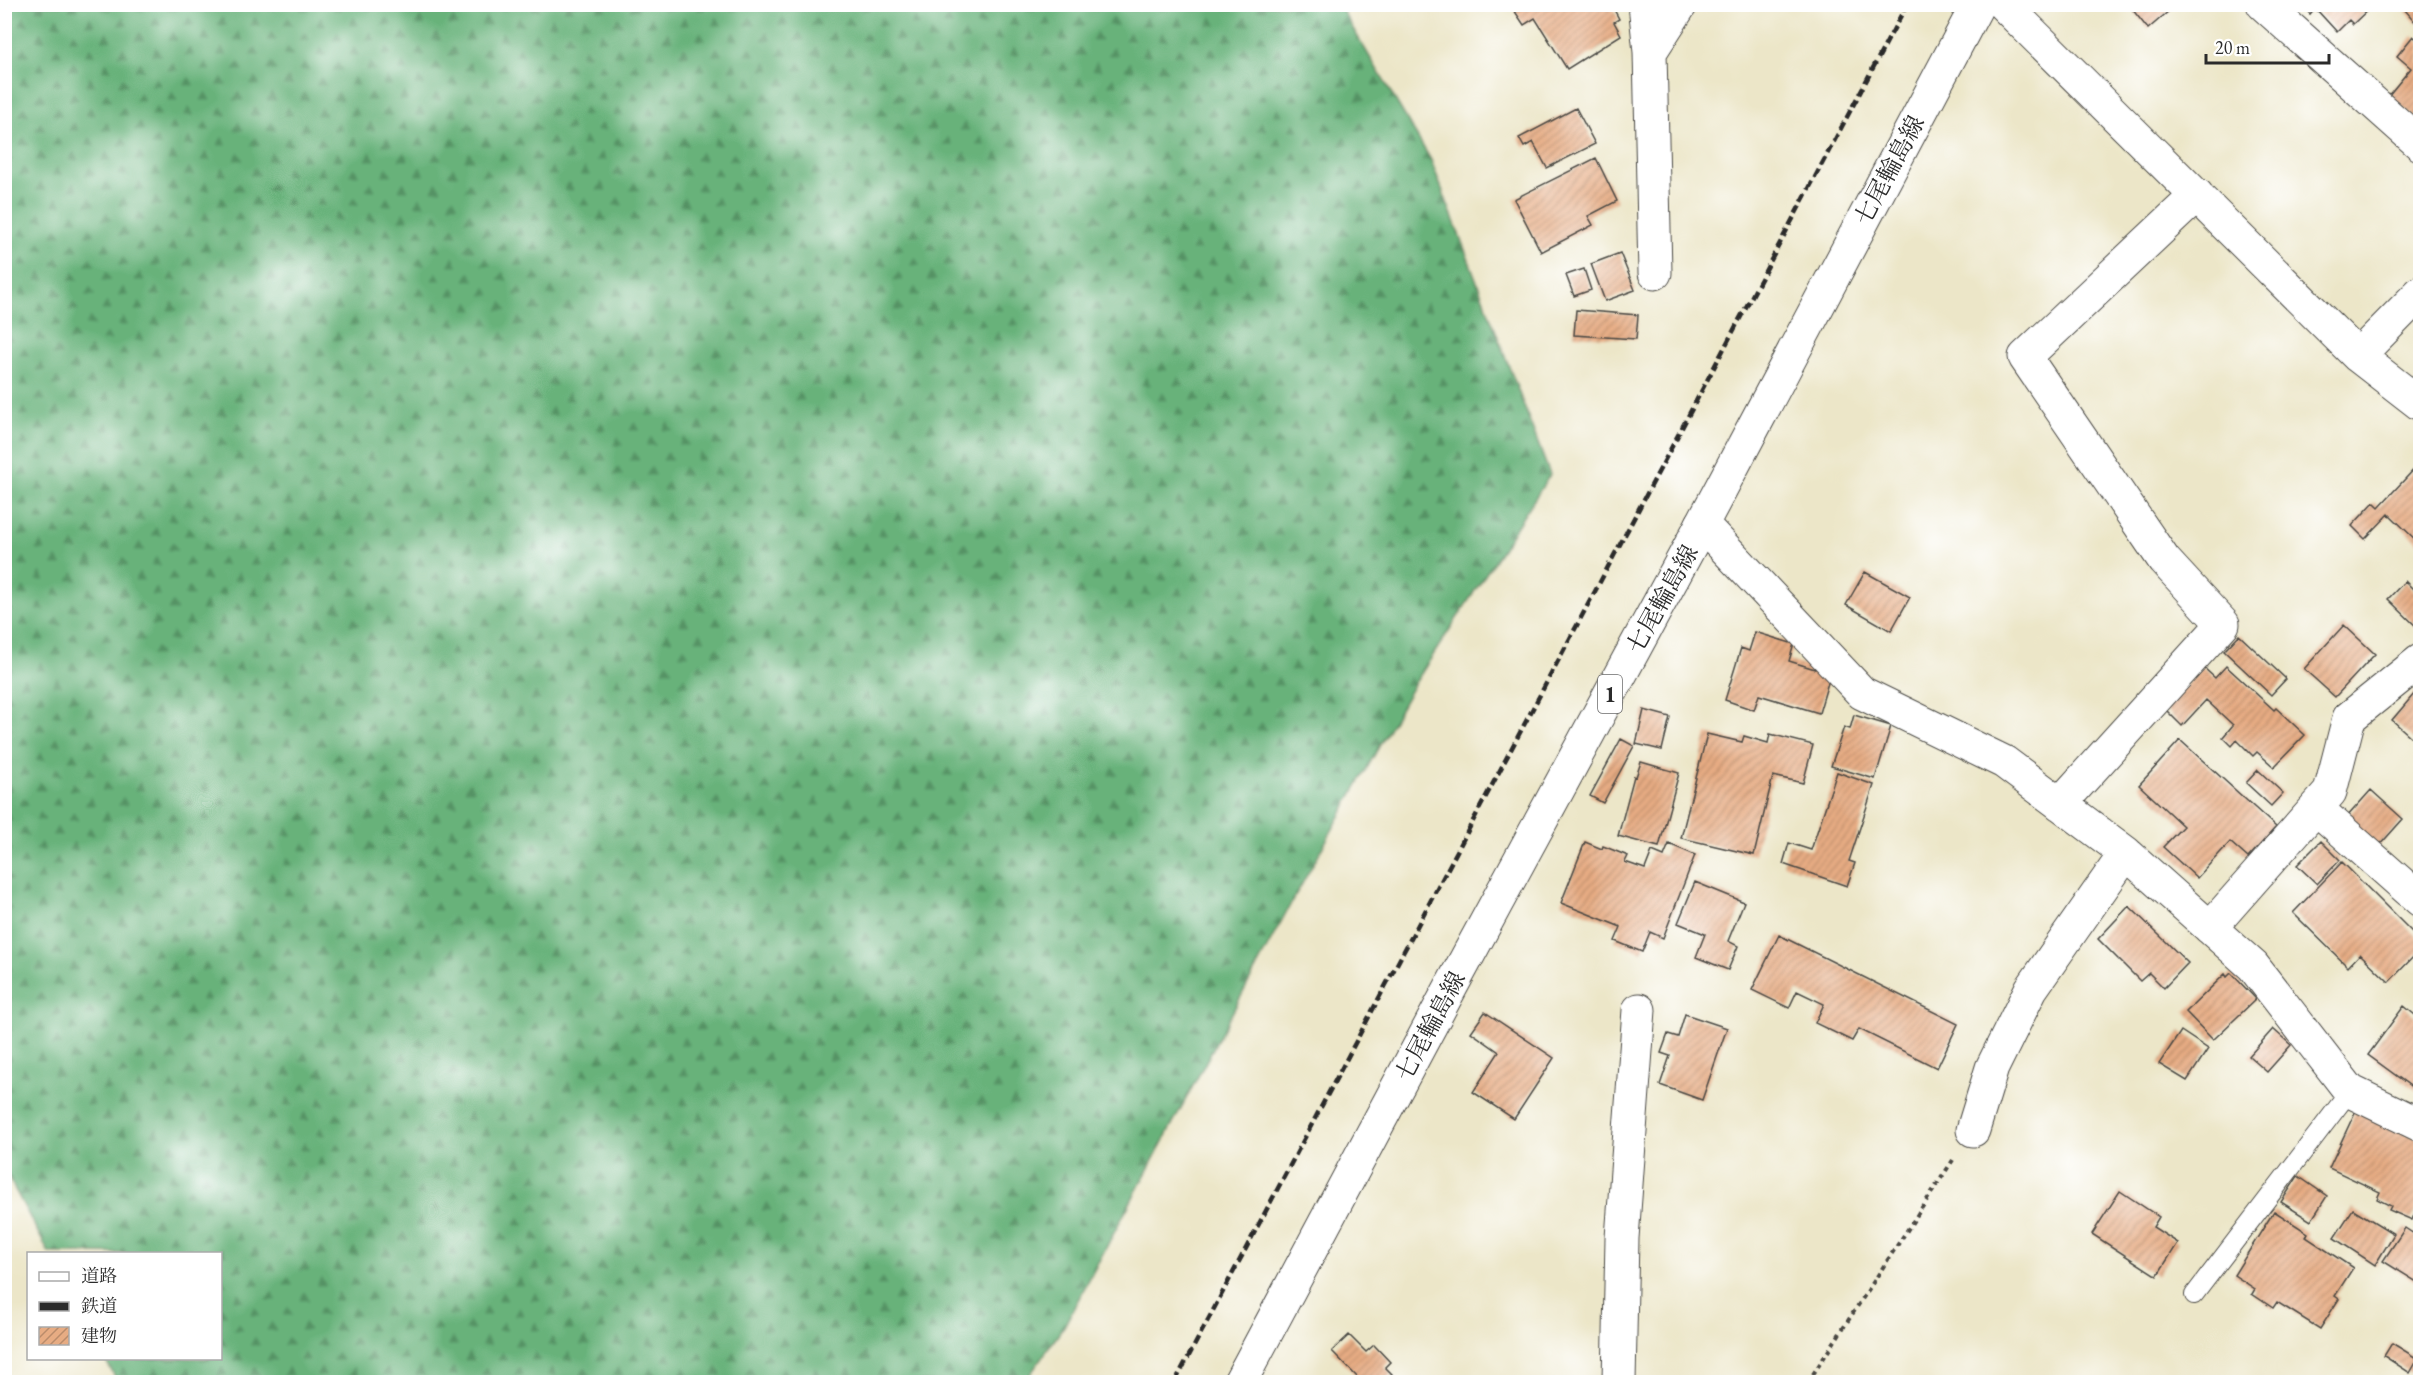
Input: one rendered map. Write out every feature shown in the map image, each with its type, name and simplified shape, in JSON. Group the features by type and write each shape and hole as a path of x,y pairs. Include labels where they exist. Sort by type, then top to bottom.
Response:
{"street":[{"path":"1645,4 1650,52 1655,273"},
{"path":"1650,52 1681,4"},
{"name":"七尾輪島線","path":"1240,1383 1452,985 1702,524 1978,4"},
{"path":"2003,4 2358,357 2421,404"},
{"path":"2263,4 2421,144"},
{"path":"2060,804 2223,624 2164,560 2025,357 2197,195"},
{"path":"2358,357 2421,293"},
{"path":"1702,524 1862,693 2004,762 2126,853 2253,966 2350,1091 2421,1125"},
{"path":"2210,928 2330,792 2349,718 2421,661"},
{"path":"2316,808 2421,900"},
{"path":"1973,1130 1992,1068 2031,989 2126,853"},
{"path":"1619,1383 1622,1238 1639,1010"}],"lane":[{"path":"2194,1295 2350,1091"}],"path":[{"path":"1808,1383 1973,1130"}],"green space":[{"path":"4,5 1339,5 1431,160 1550,475 1413,686 1288,909 1064,1326 1025,1382 118,1382 106,1360 222,1360 222,1252 48,1252 5,1171"}],"building":[{"path":"1510,4 1611,4 1619,19 1614,22 1621,35 1567,69 1535,18 1524,25"},
{"path":"2128,4 2177,4 2148,29"},
{"path":"2301,4 2374,4 2353,24 2349,20 2337,32 2315,8 2310,14"},
{"path":"2400,4 2420,4 2420,19 2416,23"},
{"path":"2413,36 2420,42 2420,122 2388,96 2411,68 2397,56"},
{"path":"1576,108 1595,144 1547,168 1533,142 1524,147 1519,138"},
{"path":"1596,158 1617,201 1588,216 1593,225 1541,252 1514,199"},
{"path":"1620,253 1635,290 1605,301 1591,264"},
{"path":"1584,269 1591,290 1574,296 1566,275"},
{"path":"1576,310 1638,315 1636,339 1574,335"},
{"path":"2420,463 2420,544 2389,514 2365,539 2352,526 2374,502 2379,507"},
{"path":"1865,572 1910,597 1891,631 1846,605"},
{"path":"2405,581 2420,596 2420,630 2388,599"},
{"path":"2344,625 2375,654 2335,697 2304,669"},
{"path":"1755,632 1794,644 1789,661 1815,669 1817,664 1832,669 1819,713 1759,695 1754,710 1725,700 1741,648 1749,651"},
{"path":"2239,635 2286,679 2271,695 2224,651"},
{"path":"2226,666 2305,735 2274,767 2257,752 2253,756 2237,740 2232,746 2223,737 2233,725 2206,700 2182,726 2165,709 2203,667 2215,678"},
{"path":"2420,687 2420,745 2392,720"},
{"path":"1644,710 1670,717 1662,750 1636,744"},
{"path":"1854,715 1891,726 1875,779 1831,766 1844,727 1850,729"},
{"path":"1707,734 1742,742 1744,736 1768,743 1770,734 1813,745 1803,783 1773,776 1754,855 1681,838"},
{"path":"1621,739 1634,746 1603,803 1590,796"},
{"path":"2180,740 2276,827 2248,858 2230,842 2197,878 2163,847 2183,826 2139,785"},
{"path":"1641,762 1679,773 1659,847 1618,836 1634,776 1636,777"},
{"path":"2258,770 2283,793 2271,806 2246,783"},
{"path":"1837,772 1874,785 1849,861 1855,863 1847,886 1783,864 1789,843 1811,850"},
{"path":"2371,790 2403,819 2378,847 2346,818"},
{"path":"2321,841 2340,860 2317,884 2297,865"},
{"path":"1585,842 1628,856 1625,862 1645,869 1652,851 1664,856 1669,844 1695,855 1663,938 1650,932 1642,952 1615,941 1621,927 1561,903"},
{"path":"2342,862 2420,940 2420,950 2389,982 2360,954 2348,967 2293,913"},
{"path":"1695,882 1744,902 1728,941 1738,946 1728,970 1696,957 1705,934 1678,923"},
{"path":"2129,906 2188,963 2164,988 2149,973 2140,981 2098,939"},
{"path":"1779,935 1958,1024 1937,1068 1859,1029 1852,1041 1815,1023 1824,1004 1797,991 1789,1008 1752,990"},
{"path":"2231,973 2256,999 2213,1040 2186,1012 2225,974 2227,977"},
{"path":"2404,1006 2420,1019 2420,1093 2368,1055"},
{"path":"1485,1012 1554,1058 1514,1119 1473,1092 1499,1052 1471,1032"},
{"path":"1685,1014 1727,1028 1702,1100 1660,1085 1670,1056 1661,1053 1668,1034 1678,1037"},
{"path":"2273,1029 2291,1045 2267,1072 2249,1056"},
{"path":"2181,1031 2208,1049 2187,1081 2159,1064"},
{"path":"2357,1108 2420,1138 2420,1201 2412,1220 2389,1210 2391,1206 2377,1199 2380,1192 2329,1168"},
{"path":"2298,1176 2327,1196 2311,1221 2281,1202"},
{"path":"2120,1191 2159,1217 2153,1227 2178,1243 2157,1276 2092,1234"},
{"path":"2353,1209 2394,1234 2375,1265 2334,1238"},
{"path":"2274,1211 2308,1233 2306,1237 2353,1268 2335,1296 2339,1299 2320,1329 2277,1302 2273,1308 2252,1294 2255,1289 2234,1275"},
{"path":"2405,1228 2420,1238 2420,1284 2383,1261"},
{"path":"1349,1335 1366,1352 1374,1345 1390,1362 1385,1367 1392,1374 1388,1378 1391,1382 1358,1382 1360,1380 1332,1351"},
{"path":"2392,1343 2418,1359 2410,1373 2384,1356"}],"railway":[{"path":"1175,1382 1907,4"}]}
